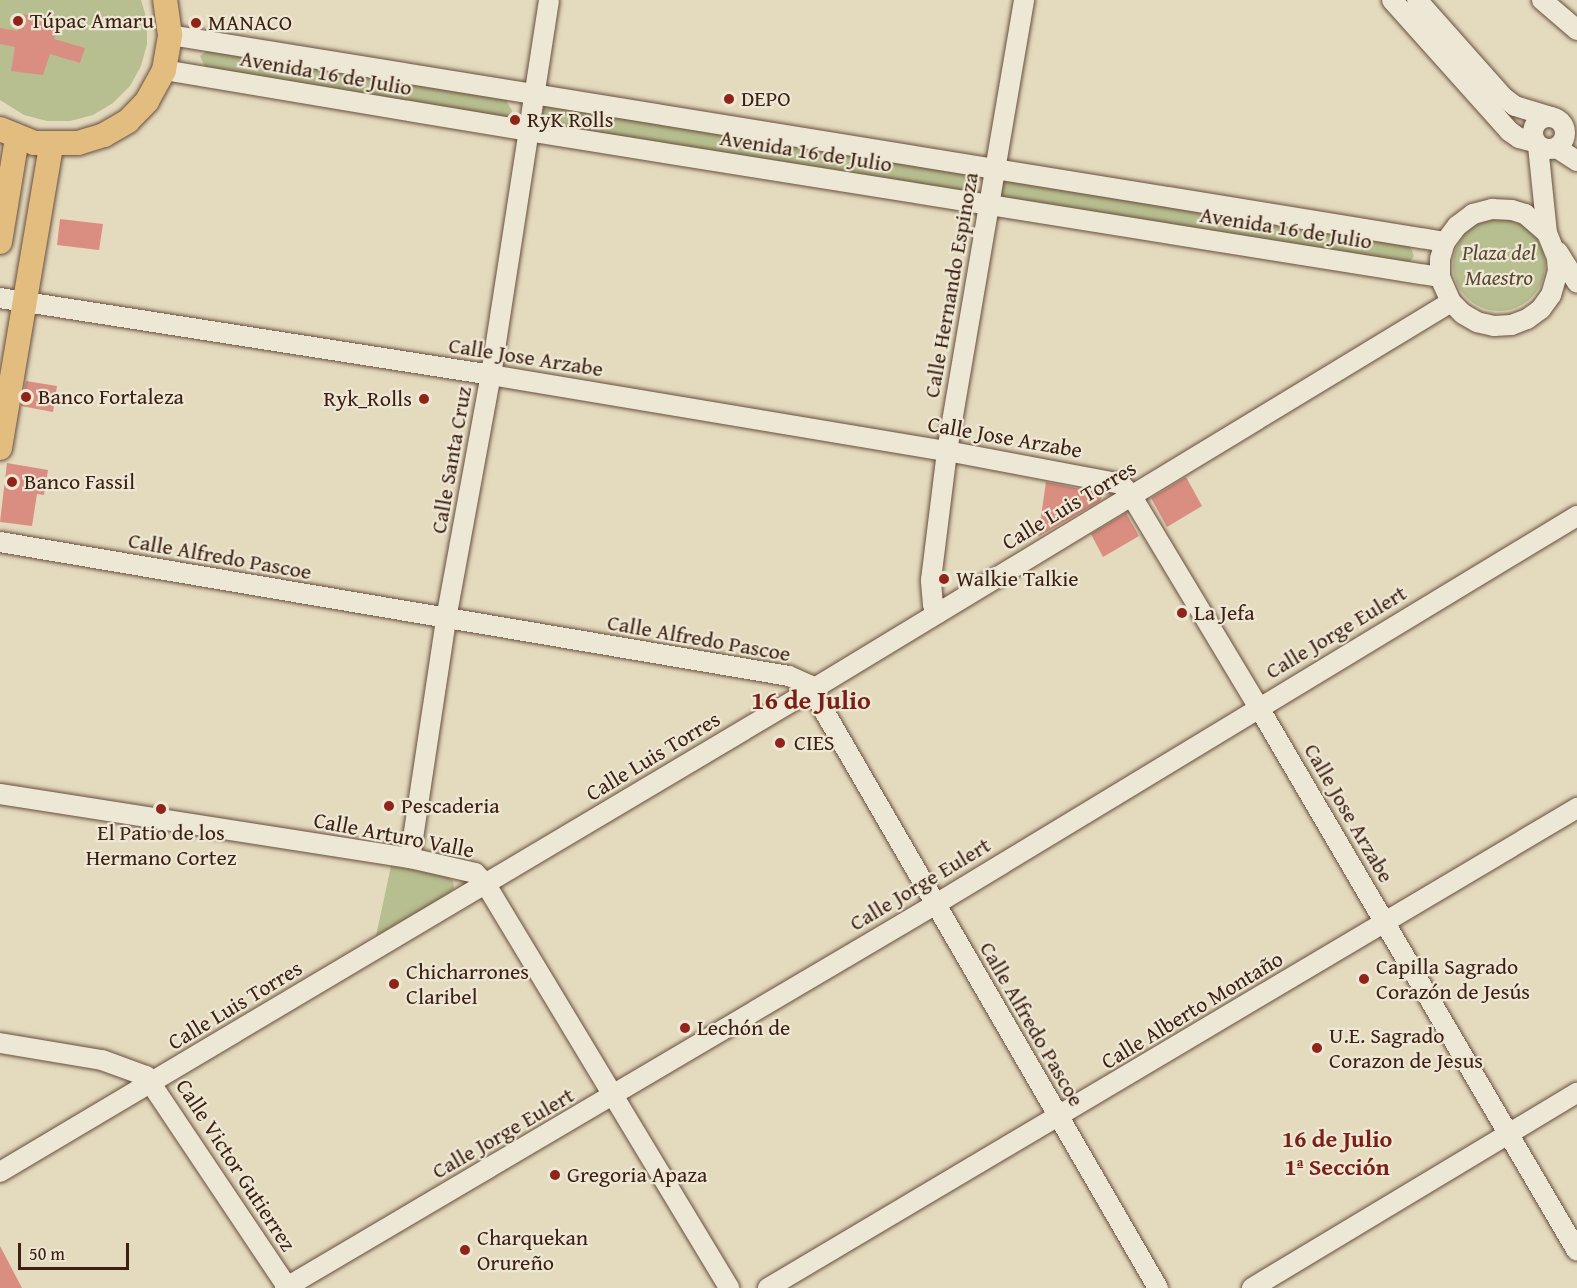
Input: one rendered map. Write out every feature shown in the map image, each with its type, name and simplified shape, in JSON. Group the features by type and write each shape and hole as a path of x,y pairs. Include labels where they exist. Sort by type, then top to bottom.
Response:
{"main road":[{"path":"0,242 9,134 51,145 78,143 104,135 128,120 147,101 164,70 171,35 165,0"},
{"path":"0,448 51,145"}],"street":[{"name":"Calle Santa Cruz","path":"410,858 446,619 491,375 526,131 549,0"},
{"name":"Calle Hernando Espinoza","path":"938,613 933,605 931,580 947,451 1024,0"},
{"path":"1392,0 1509,131 1519,138 1577,161"},
{"path":"1417,0 1503,97 1515,106 1553,118 1577,122"},
{"path":"1542,0 1577,30"},
{"name":"Avenida 16 de Julio","path":"171,35 1445,242"},
{"name":"Avenida 16 de Julio","path":"164,70 526,131 1440,277"},
{"path":"1544,149 1563,140 1565,130 1553,118"},
{"path":"1553,118 1536,122 1532,132 1544,149 1540,184 1550,239 1558,271 1551,295 1541,309 1527,319 1511,325 1494,326 1478,322 1462,314 1450,302 1440,277 1440,259 1445,242 1457,226 1473,214 1492,209 1512,210 1531,218 1550,239 1577,282"},
{"path":"1512,210 1532,195 1540,184"},
{"path":"1551,295 1577,295"},
{"name":"Calle Jose Arzabe","path":"0,297 491,375 947,451 1113,480 1121,484 1131,495 1258,706 1577,1251"},
{"name":"Calle Luis Torres","path":"0,1172 813,689 1450,302"},
{"name":"Calle Jorge Eulert","path":"286,1287 614,1096 936,904 1258,706 1577,516"},
{"name":"Calle Alfredo Pascoe","path":"0,542 789,676 802,681 813,689 1057,1118 1158,1288"},
{"name":"Calle Arturo Valle","path":"0,794 410,858 462,868 475,873 485,883 729,1288"},
{"name":"Calle Alberto Montaño","path":"768,1288 1577,808"},
{"name":"Calle Victor Gutierrez","path":"0,1043 102,1060 136,1070 152,1082 286,1287"},
{"path":"1252,1288 1577,1093"}],"green space":[{"path":"0,0 141,0 147,20 147,44 141,66 130,86 113,103 93,115 70,121 47,121 24,115 0,100"},
{"path":"208,50 506,100 512,111 509,117 502,118 205,67 200,56"},
{"path":"551,104 963,171 969,175 971,187 962,193 543,124 541,113 544,106"},
{"path":"1004,178 1408,241 1414,256 1409,263 1006,199 1000,193 1000,184"},
{"name":"Plaza del Maestro","path":"1499,219 1517,222 1532,232 1542,247 1545,265 1542,283 1532,298 1517,308 1499,311 1481,308 1466,298 1456,283 1453,265 1456,247 1466,232 1481,222"},
{"path":"391,866 448,876 453,881 454,888 449,894 376,936"}],"building":[{"path":"21,14 60,20 54,39 85,48 80,63 50,54 43,75 11,71 15,47 0,44 0,28 18,31"},
{"path":"60,219 103,224 99,250 57,245"},
{"path":"26,381 57,386 53,412 21,406"},
{"path":"7,463 48,470 44,495 37,494 32,526 0,522"},
{"path":"1186,477 1202,506 1167,527 1151,498"},
{"path":"1046,482 1101,493 1102,497 1100,501 1038,537"},
{"path":"1126,513 1139,536 1103,557 1091,534"},
{"path":"0,1246 22,1288 0,1288"}],"place":[{"name":"Túpac Amaru","path":"18,21"},
{"name":"MANACO","path":"196,23"},
{"name":"DEPO","path":"729,99"},
{"name":"RyK Rolls","path":"515,120"},
{"name":"Banco Fortaleza","path":"26,397"},
{"name":"Ryk_Rolls","path":"424,399"},
{"name":"Banco Fassil","path":"12,482"},
{"name":"Walkie Talkie","path":"944,579"},
{"name":"La Jefa","path":"1182,613"},
{"name":"CIES","path":"780,743"},
{"name":"Pescaderia","path":"389,806"},
{"name":"El Patio de los Hermano Cortez","path":"161,809"},
{"name":"Capilla Sagrado Corazón de Jesús","path":"1364,979"},
{"name":"Chicharrones Claribel","path":"394,984"},
{"name":"Lechón de","path":"685,1028"},
{"name":"U.E. Sagrado Corazon de Jesus","path":"1317,1048"},
{"name":"Gregoria Apaza","path":"555,1175"},
{"name":"Charquekan Orureño","path":"465,1250"}],"district":[{"name":"16 de Julio","path":"811,700"},
{"name":"16 de Julio 1ª Sección","path":"1337,1153"}]}
